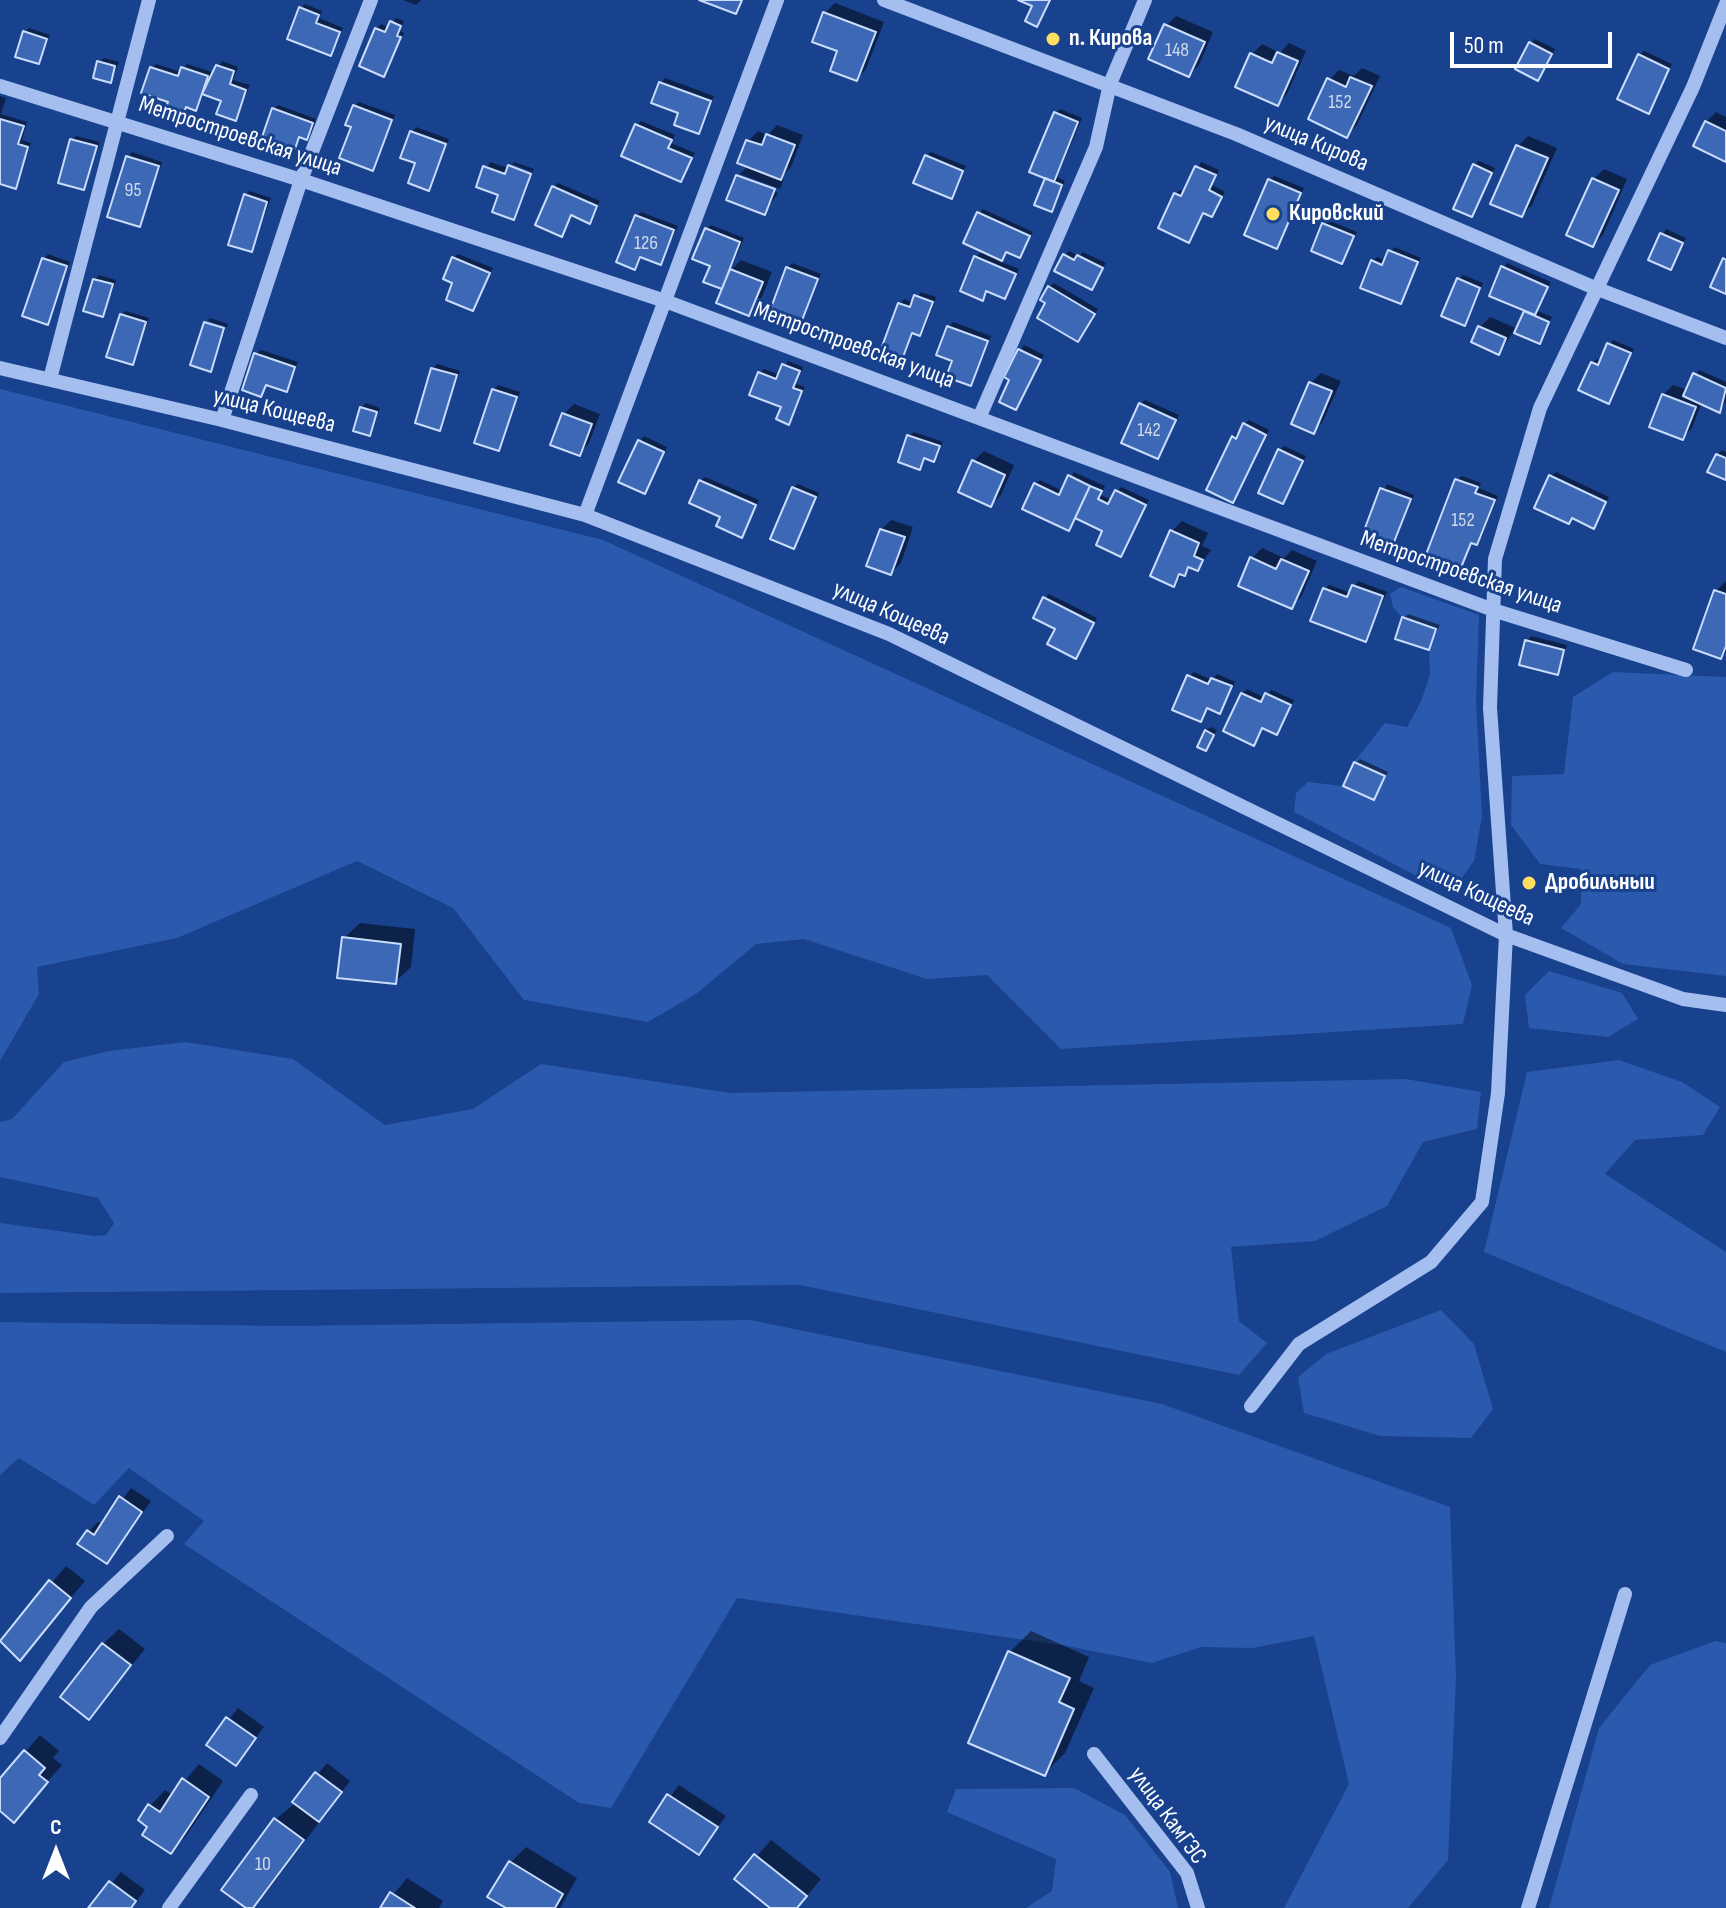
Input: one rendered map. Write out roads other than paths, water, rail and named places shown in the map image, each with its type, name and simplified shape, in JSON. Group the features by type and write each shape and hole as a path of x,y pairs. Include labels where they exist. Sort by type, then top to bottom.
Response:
{"street":[{"path":"50,379 149,0"},
{"path":"222,420 301,180 371,0"},
{"path":"585,515 777,0"},
{"name":"улица Кирова","path":"884,0 1236,134 1595,288 1726,338"},
{"path":"980,416 1096,147 1110,84 1145,0"},
{"path":"1251,1406 1299,1344 1431,1262 1482,1202 1498,1093 1506,935 1490,708 1496,611 1495,559 1540,408 1693,87 1726,4"},
{"name":"Метростроевская улица","path":"0,86 301,180 665,301 1496,611 1686,670"},
{"name":"улица Кощеева","path":"0,368 222,420 585,515 889,634 1506,935 1683,999 1726,1005"},
{"path":"0,1738 91,1607 167,1536"},
{"path":"1528,1908 1625,1594"},
{"name":"улица КамГЭС","path":"1094,1754 1187,1873 1198,1908"},
{"path":"169,1908 251,1795"}],"place":[{"name":"п. Кирова","path":"1053,39"},
{"name":"Кировский","path":"1273,214"},
{"name":"Дробильныи","path":"1529,883"}]}
